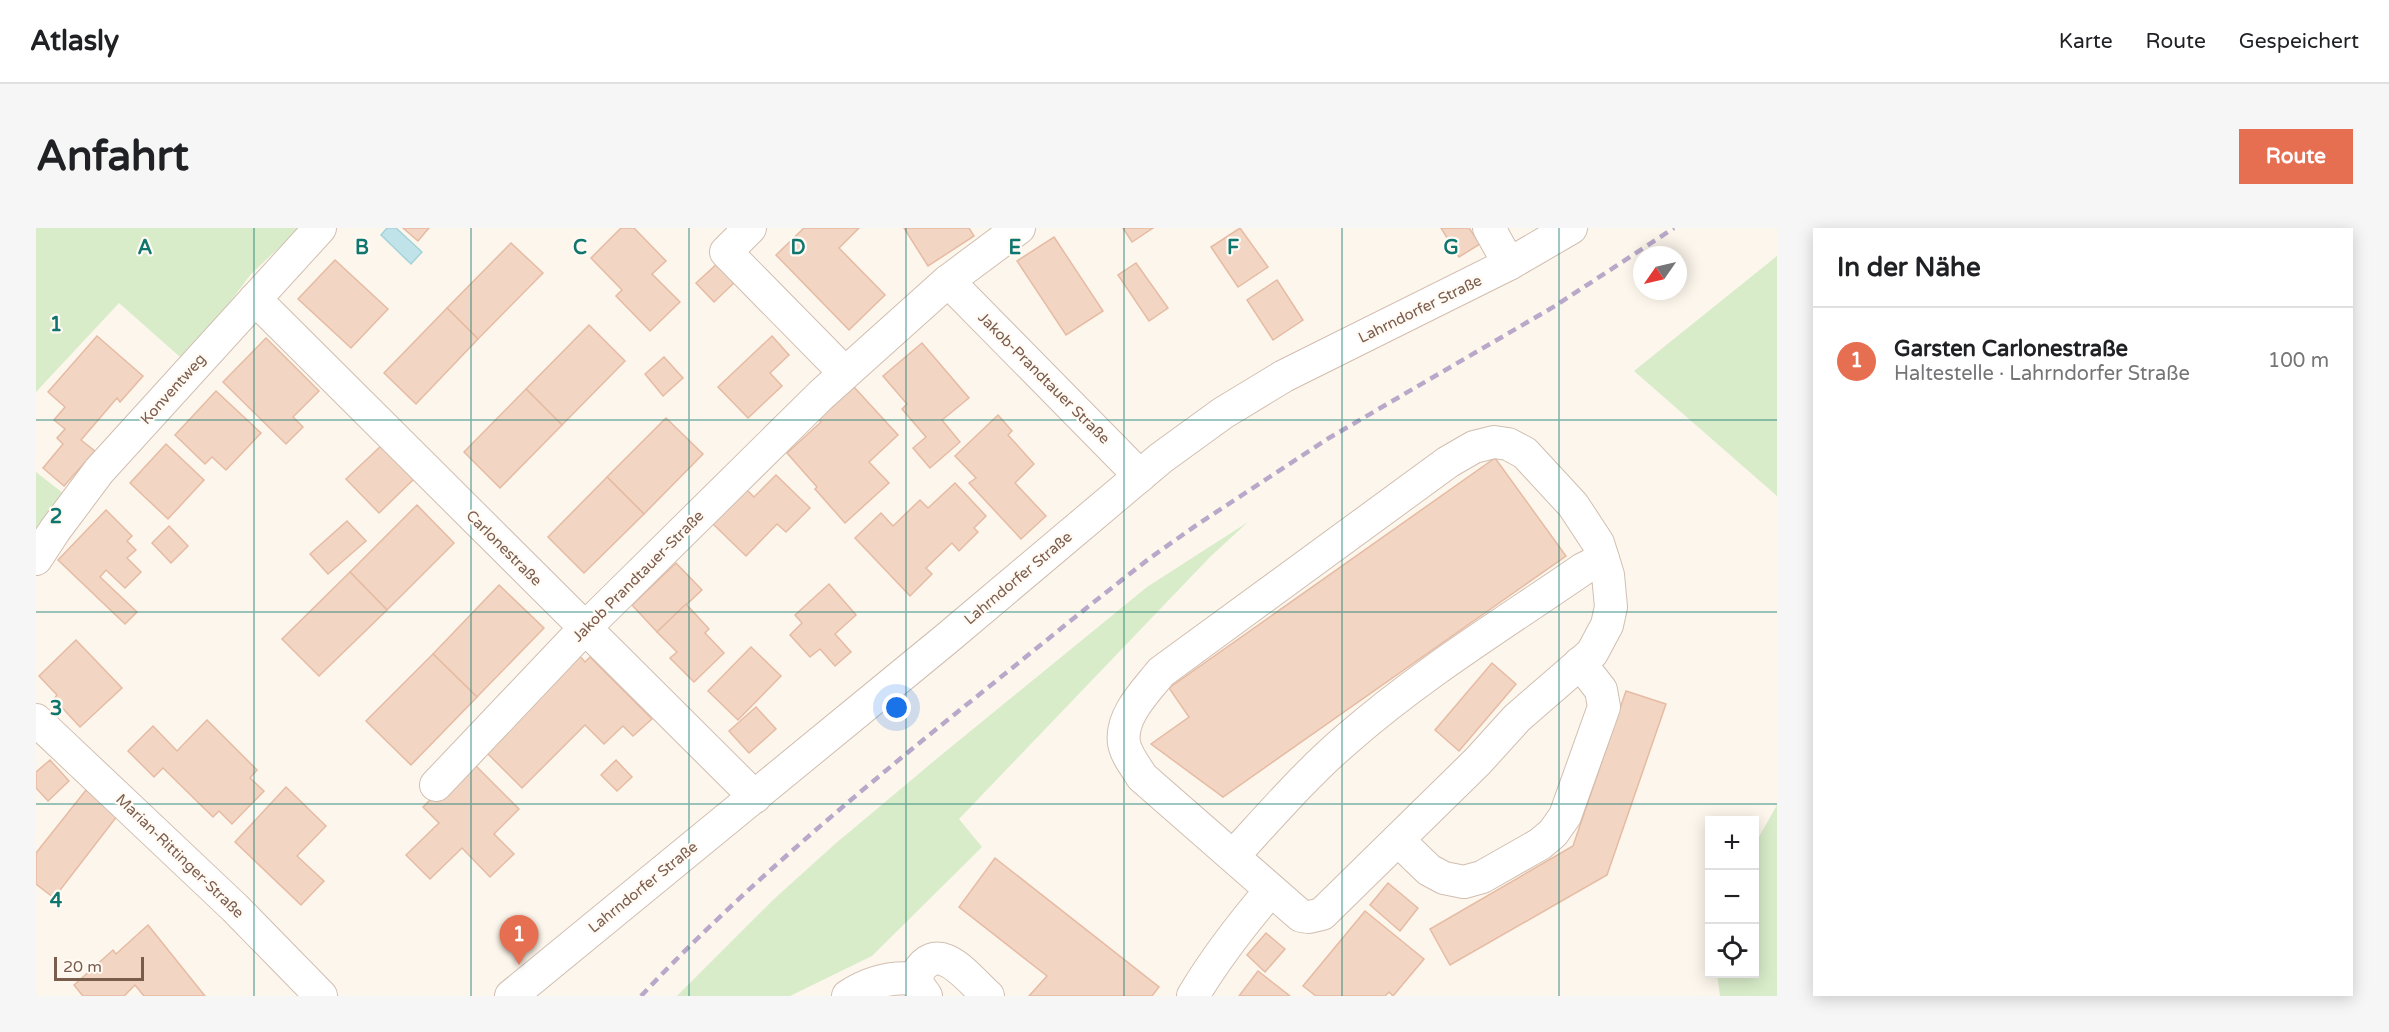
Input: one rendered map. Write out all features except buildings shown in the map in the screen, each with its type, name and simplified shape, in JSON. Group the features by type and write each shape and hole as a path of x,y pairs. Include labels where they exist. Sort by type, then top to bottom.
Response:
{"street":[{"name":"Konventweg","path":"36,559 99,471 320,228"},
{"path":"750,228 726,252 845,373"},
{"name":"Jakob Prandtauer-Straße","path":"436,785 585,628 845,373 948,280 1019,228"},
{"path":"1490,228 1509,264"},
{"name":"Lahrndorfer Straße","path":"512,996 1192,435 1250,395 1319,358 1509,264 1570,228"},
{"name":"Jakob-Prandtauer Straße","path":"948,280 1140,476"},
{"name":"Carlonestraße","path":"255,299 755,797"},
{"path":"1494,442 1508,444 1525,453 1573,505 1598,543 1608,575 1611,607 1608,625 1592,653 1580,663 1516,718 1478,760 1322,914 1301,916 1142,777 1124,743 1126,722 1161,672 1448,462 1474,447 1494,442"},
{"path":"1233,856 1305,779 1346,740 1401,694 1583,569 1603,559"},
{"path":"1398,840 1429,870 1444,878 1464,882 1482,877 1540,844 1553,833 1565,816 1604,707 1601,690 1580,663"},
{"name":"Marian-Rittinger-Straße","path":"36,720 235,908 321,996"},
{"path":"1193,996 1210,966 1236,930 1271,890"},
{"path":"848,996 875,983 896,977 922,988 921,968 929,960 938,957 948,960 988,996"}],"green space":[{"path":"36,228 300,228 251,274 230,302 180,357 119,303 36,392"},
{"path":"1777,256 1777,496 1634,371"},
{"path":"36,472 64,494 36,531"},
{"path":"1248,522 1210,557 959,819 982,847 872,956 790,996 677,996 774,899 835,844 940,756 1147,587"},
{"path":"1777,805 1777,996 1720,996 1718,978 1759,978 1759,837"}],"water":[{"path":"387,228 396,228 422,252 411,264 381,235"}],"railway":[{"path":"641,996 715,921 832,816 1150,558 1329,438 1555,306 1674,228"}],"place":[{"name":"Garsten Carlonestraße","path":"519,965"}]}
